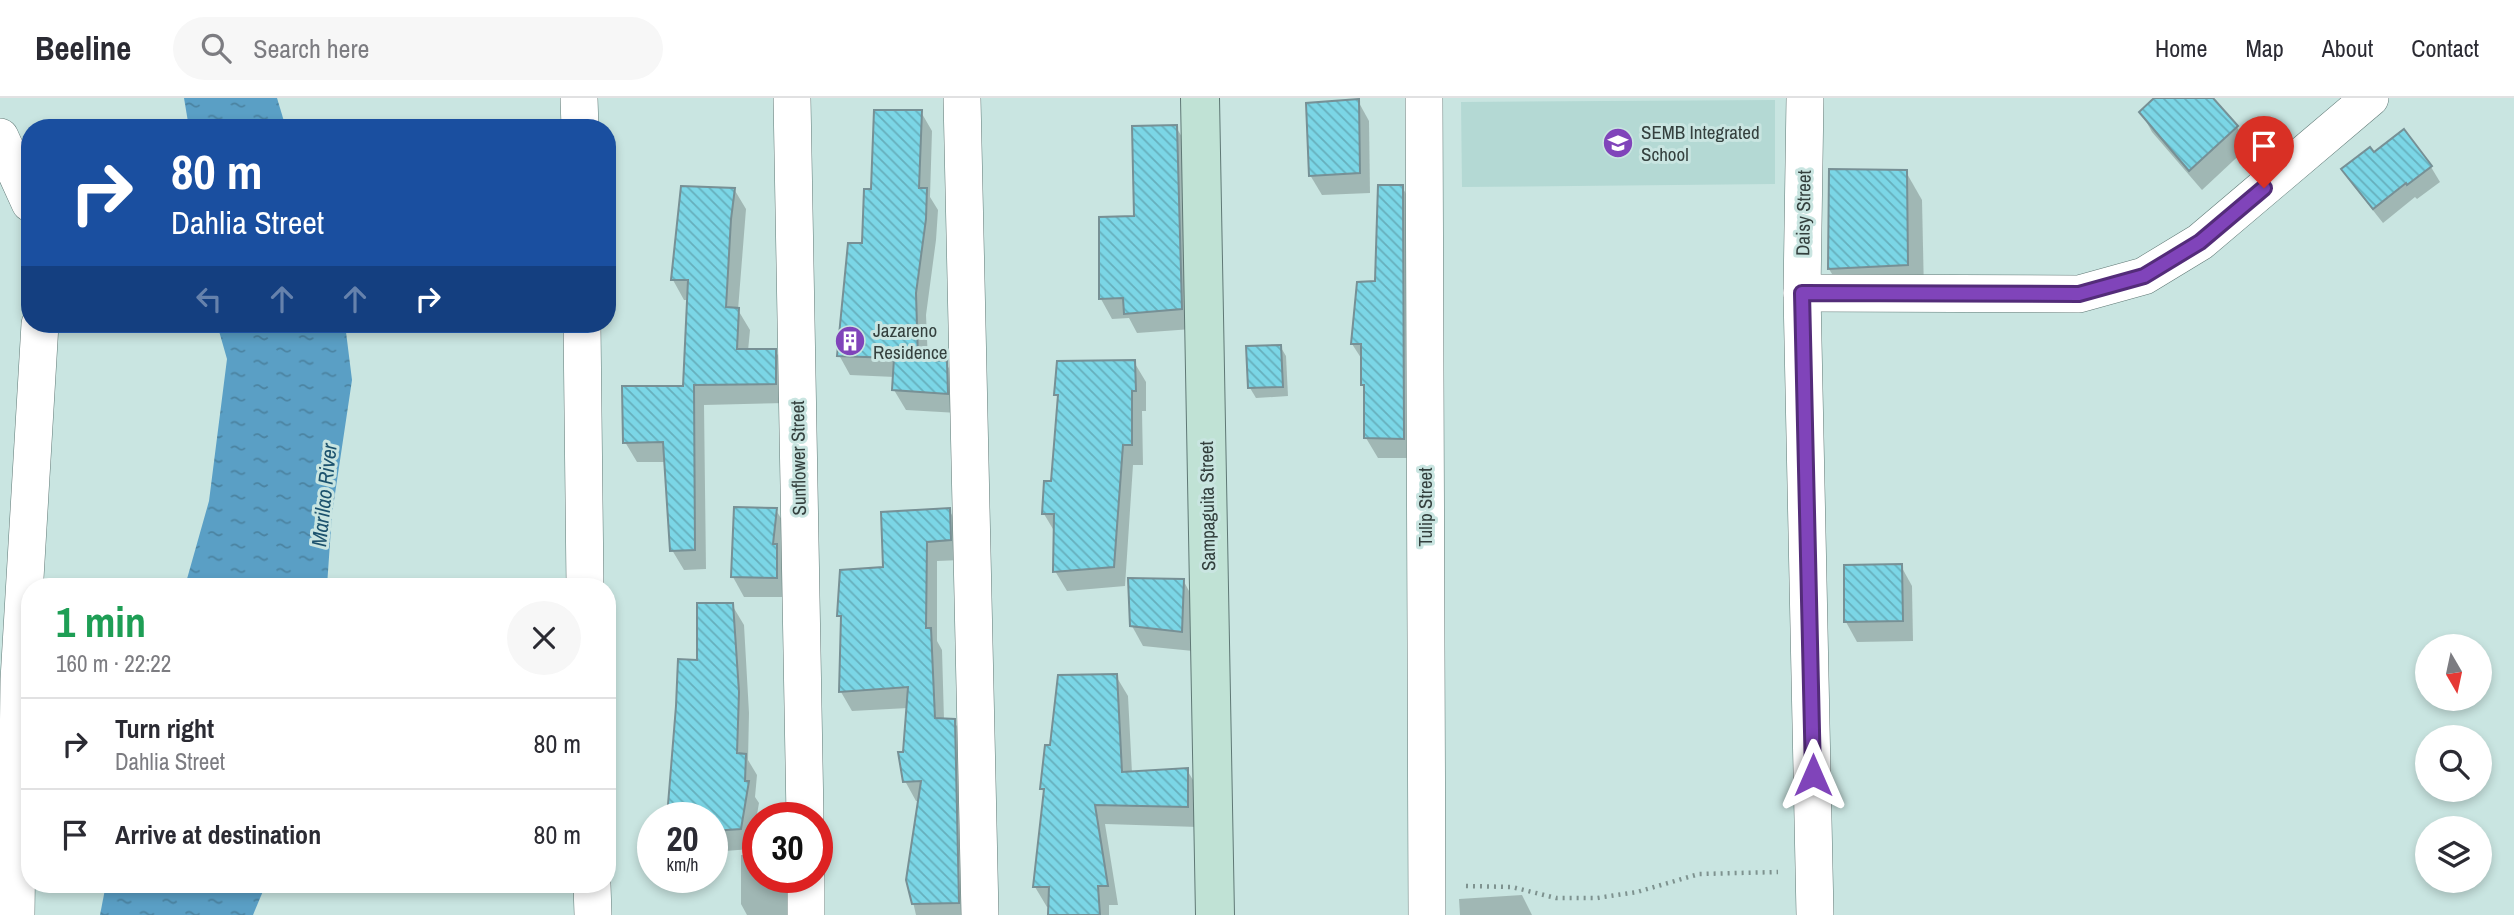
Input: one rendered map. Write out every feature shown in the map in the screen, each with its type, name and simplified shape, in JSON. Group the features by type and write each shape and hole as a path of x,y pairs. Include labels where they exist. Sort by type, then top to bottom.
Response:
{"street":[{"path":"579,98 580,119"},
{"name":"Sunflower Street","path":"792,98 805,802"},
{"path":"962,98 980,915"},
{"name":"Sampaguita Street","path":"1200,98 1215,915"},
{"name":"Tulip Street","path":"1424,98 1427,901"},
{"name":"Daisy Street","path":"1805,98 1802,293 1815,915"},
{"path":"1802,293 2079,294 2144,276 2200,242 2370,98"},
{"path":"2,147 21,185"},
{"path":"16,915 10,673 39,333"},
{"path":"582,333 585,578"},
{"path":"592,893 593,915"},
{"path":"806,893 806,915"}],"path":[{"path":"1427,901 1512,887 1556,898 1597,898 1637,892 1699,874 1814,872"}],"shaded area":[{"name":"SEMB Integrated School","path":"1775,100 1775,184 1462,187 1461,102"}],"water":[{"path":"184,98 277,98 283,119 188,119"},
{"name":"Marilao River","path":"220,333 346,333 352,380 332,514 328,578 187,578 209,501 227,359"},
{"path":"104,893 262,893 253,915 100,915"}],"building":[{"path":"2154,98 2213,98 2238,126 2189,171 2139,112"},
{"path":"1359,99 1360,173 1309,176 1306,103"},
{"path":"874,110 922,110 919,188 927,188 926,219 916,293 918,359 899,358 947,361 948,394 892,390 894,358 837,356 848,243 862,243 864,189 871,189"},
{"path":"1177,125 1182,309 1124,314 1123,298 1099,299 1099,217 1134,216 1132,126"},
{"path":"2404,129 2432,166 2373,209 2341,169 2370,147 2374,152"},
{"path":"1829,169 1907,170 1908,265 1828,269"},
{"path":"1378,185 1403,185 1404,439 1364,438 1361,344 1351,344 1357,282 1375,281"},
{"path":"681,186 735,188 726,307 739,308 737,349 776,349 776,384 694,385 695,550 670,551 663,442 623,443 622,386 683,386 688,280 671,280"},
{"path":"1281,345 1283,387 1248,388 1246,346"},
{"path":"1135,360 1132,445 1123,445 1114,567 1053,572 1054,514 1042,514 1044,481 1051,481 1058,395 1054,395 1057,361"},
{"path":"734,507 777,508 773,544 777,544 777,578 731,577"},
{"path":"950,508 951,540 927,542 926,628 931,628 935,718 955,719 959,903 912,904 906,880 921,781 903,782 898,752 903,752 908,687 839,692 841,616 837,616 840,570 883,567 881,512"},
{"path":"1902,564 1903,621 1844,622 1844,565"},
{"path":"1128,578 1184,579 1182,632 1130,626"},
{"path":"697,603 733,603 739,692 737,753 746,754 745,781 749,781 746,802 742,802 741,829 728,830 728,802 668,802 678,659 697,660"},
{"path":"1117,674 1122,772 1188,768 1188,807 1095,805 1108,886 1098,886 1100,915 1048,915 1049,887 1033,887 1044,789 1040,789 1045,745 1050,745 1058,675"}],"place":[{"name":"SEMB Integrated School","path":"1618,143"},
{"name":"Jazareno Residence","path":"850,341"}],"route":[{"path":"1813,775 1802,293 2079,294 2144,276 2200,242 2264,188"}]}
